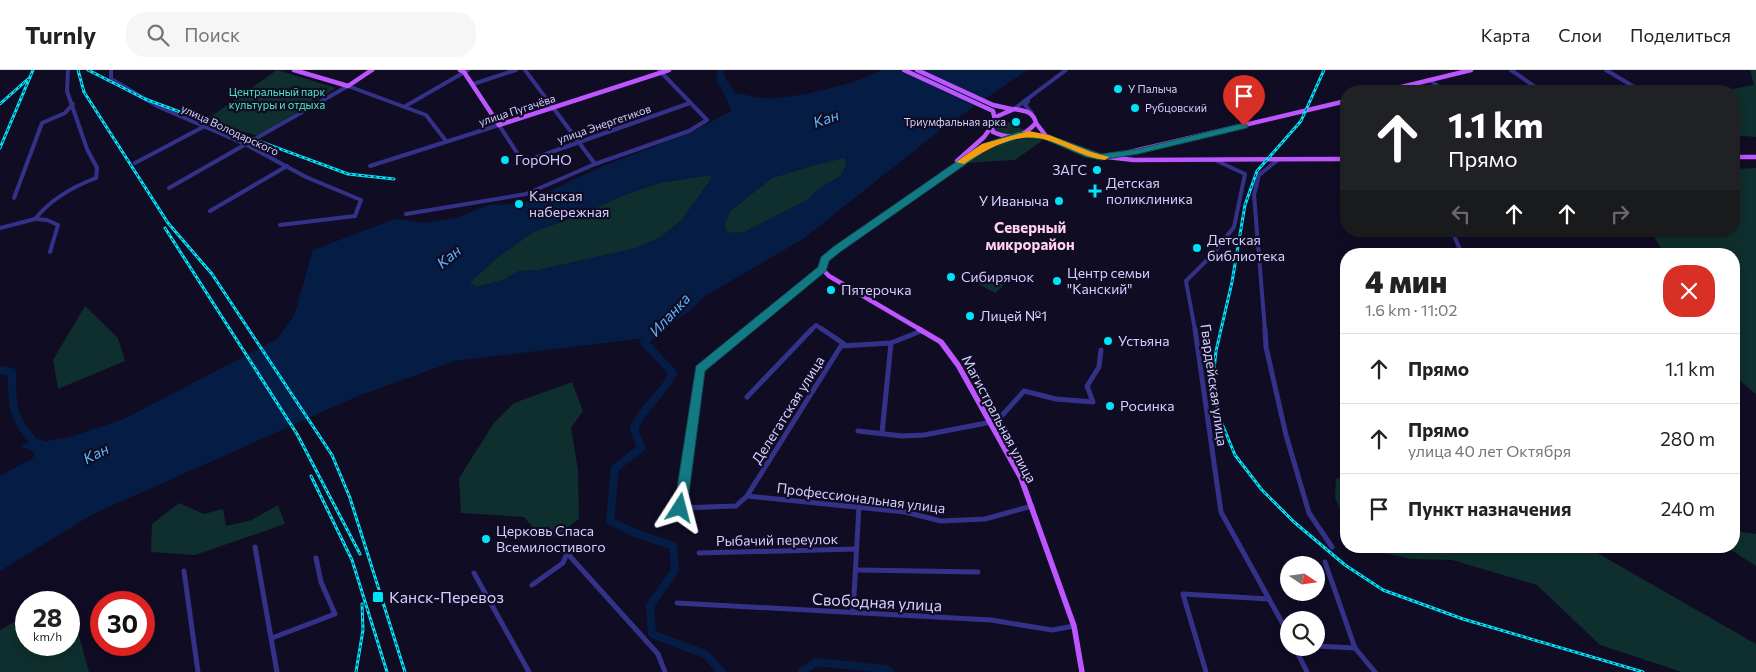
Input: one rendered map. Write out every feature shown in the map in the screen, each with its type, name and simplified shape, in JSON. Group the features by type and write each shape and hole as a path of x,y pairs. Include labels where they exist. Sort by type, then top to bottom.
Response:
{"main road":[{"path":"294,70 348,86 372,70"},
{"name":"улица Пугачёва","path":"499,125 669,70"},
{"path":"904,70 988,109 995,114 992,132 1007,138"},
{"path":"917,70 994,105 1032,113 1036,123 1046,136"},
{"path":"1409,85 1471,70"},
{"path":"464,71 499,125"},
{"path":"1101,157 1138,152 1340,102"},
{"path":"945,172 984,137 1002,112 1014,109"},
{"path":"822,269 825,259 945,172 985,146 1023,134 1031,130 1036,123"},
{"path":"1023,134 1046,136 1089,155 1101,157 1154,160 1340,159"},
{"path":"1138,152 1154,160"},
{"path":"1740,157 1756,157"},
{"name":"Магистральная улица","path":"822,269 829,276 941,342 951,354 1021,478 1074,626 1082,672"}],"street":[{"path":"35,219 42,208 82,183 96,178 97,168 87,149 67,91 68,70"},
{"name":"улица Володарского","path":"111,70 112,80 132,92 141,101 246,144 315,181 354,195 361,200 355,216 280,225"},
{"path":"472,84 516,70"},
{"path":"525,70 577,143 595,164"},
{"path":"1014,109 1028,101 1066,70"},
{"path":"1511,70 1533,85"},
{"path":"1606,70 1631,85"},
{"path":"404,107 464,71"},
{"path":"406,214 506,199 526,194 595,164 689,131 707,120 660,72"},
{"path":"1430,80 1436,85"},
{"path":"169,188 348,86 426,115 446,141"},
{"path":"1028,101 1026,104 1032,113"},
{"name":"улица Энергетиков","path":"499,125 523,162 690,103"},
{"path":"14,198 42,123 66,113 73,104"},
{"name":"улица Пугачёва","path":"370,166 499,125"},
{"path":"135,163 205,126"},
{"path":"1279,159 1276,164 1266,168 1257,177 1254,196 1266,347 1286,435 1309,513 1332,547"},
{"name":"Гвардейская улица","path":"1213,160 1245,174 1234,227 1213,254 1186,281 1221,512 1280,619"},
{"path":"210,211 287,166"},
{"path":"0,228 35,219 47,220 58,225 50,252"},
{"path":"747,496 736,506 680,508 700,369 822,269"},
{"path":"747,397 816,324 844,344 867,346 891,343 922,331"},
{"path":"882,434 891,343"},
{"name":"Делегатская улица","path":"747,496 844,344"},
{"path":"858,431 882,434 924,435 990,423 998,421 1024,391 1056,399 1093,402 1087,386 1099,367 1101,350"},
{"name":"Профессиональная улица","path":"747,496 905,512 941,521 985,519 1032,506"},
{"path":"853,613 858,570 856,549 858,506"},
{"path":"255,547 277,672"},
{"name":"Рыбачий переулок","path":"699,553 856,549"},
{"path":"532,585 563,563 567,553 658,654 665,672"},
{"path":"272,638 335,614 321,582 316,558"},
{"path":"1325,562 1355,648 1375,672"},
{"path":"858,570 978,572"},
{"path":"184,571 198,672"},
{"path":"474,573 529,672"},
{"path":"1206,672 1183,594 1269,599"},
{"name":"Свободная улица","path":"677,603 991,620 1052,630 1074,626"},
{"path":"1325,646 1355,648"},
{"path":"1300,656 1307,672"}],"green space":[{"name":"Центральный парк культуры и отдыха","path":"277,70 336,88 258,136 206,120"},
{"path":"1750,70 1756,70 1756,137 1740,136 1740,88 1754,85"},
{"path":"1000,118 1027,131 1007,136 995,132 994,127"},
{"path":"1036,136 1043,140 1015,160 964,163 995,144"},
{"path":"845,157 846,166 841,176 817,190 809,199 745,232 728,233 724,226 730,211 772,178"},
{"path":"1756,168 1756,394 1740,381 1740,248 1661,248 1654,237 1740,237 1740,169"},
{"path":"710,175 712,178 681,221 661,237 637,248 539,270 519,271 503,280 477,287 469,283 498,257 533,232 583,214 621,196 659,183"},
{"path":"982,273 1004,285 995,293 973,281"},
{"path":"85,306 118,338 125,361 58,389 53,360"},
{"path":"572,382 583,411 571,428 578,470 579,519 555,537 537,532 524,517 461,513 459,478 494,423 514,403"},
{"path":"1340,477 1340,509 1335,497 1336,479"},
{"path":"179,503 204,514 223,509 226,526 252,520 278,505 285,524 195,555 151,552 152,524"},
{"path":"1740,532 1756,534 1756,566 1736,553 1740,553"},
{"path":"1384,553 1597,553 1756,644 1756,672 1682,672 1600,645 1537,585 1452,560 1411,559"},
{"path":"14,622 15,656 80,656 80,639 89,672 0,672 0,630"}],"water":[{"name":"Кан","path":"718,70 724,70 724,76 735,93 762,98 774,98 824,90 882,70 1027,70 943,128 803,239 705,296 689,311 654,337 455,361 358,396 93,514 0,571 0,476 33,458 35,452 20,446 36,439 47,441 70,437 124,419 277,339 294,316 313,250 395,219 424,223 457,218 488,205 522,204 603,166 692,132 731,111 727,99 716,80","holes":["845,158 846,166 840,176 817,190 809,199 745,232 728,233 724,226 730,211 772,178","709,175 712,178 681,221 661,237 636,248 539,270 519,271 503,280 477,287 469,283 498,257 533,232 583,214 621,196 659,183"]}],"waterway":[{"name":"Иланка","path":"655,331 644,342 673,373 664,388 638,420 634,429 641,448 615,468 610,521 635,533 673,546 675,570 650,606 652,634 705,654 722,672"},
{"path":"0,370 12,372 12,395 15,412 29,437 38,446"},
{"name":"Иланка","path":"801,672 816,662 885,669 890,672"}],"railway":[{"path":"0,148 33,70"},
{"path":"78,70 84,92 168,223 212,274 332,455 350,498 405,672"},
{"path":"88,70 145,99 348,174 394,179"},
{"path":"1324,70 1301,121 1257,171 1245,205 1232,282 1216,351 1213,379 1218,414 1235,455 1262,490 1294,522 1345,565 1383,590 1463,619 1643,672"},
{"path":"0,104 28,79"},
{"path":"165,228 297,434 360,554"},
{"path":"311,476 352,560 387,672"},
{"path":"356,672 363,630 362,604"}],"slow traffic":[{"path":"961,162 985,146 1023,134 1046,136 1089,155 1105,157"}],"place":[{"name":"У Палыча","path":"1118,89"},
{"name":"Рубцовский","path":"1135,108"},
{"name":"Триумфальная арка","path":"1016,122"},
{"name":"ГорОНО","path":"505,160"},
{"name":"ЗАГС","path":"1097,170"},
{"name":"Детская поликлиника","path":"1095,191"},
{"name":"У Иваныча","path":"1059,201"},
{"name":"Канская набережная","path":"519,204"},
{"name":"Детская библиотека","path":"1197,248"},
{"name":"Сибирячок","path":"951,277"},
{"name":"Центр семьи \"Канский\"","path":"1057,281"},
{"name":"Пятерочка","path":"831,290"},
{"name":"Лицей №1","path":"970,316"},
{"name":"Устьяна","path":"1108,341"},
{"name":"Росинка","path":"1110,406"},
{"name":"Церковь Спаса Всемилостивого","path":"486,539"},
{"name":"Канск-Перевоз","path":"378,597"}],"district":[{"name":"Северный микрорайон","path":"1030,236"}],"route":[{"path":"680,508 700,369 822,269 825,259 945,172 985,146 1023,134 1046,136 1089,155 1101,157 1138,152 1244,126"}]}
